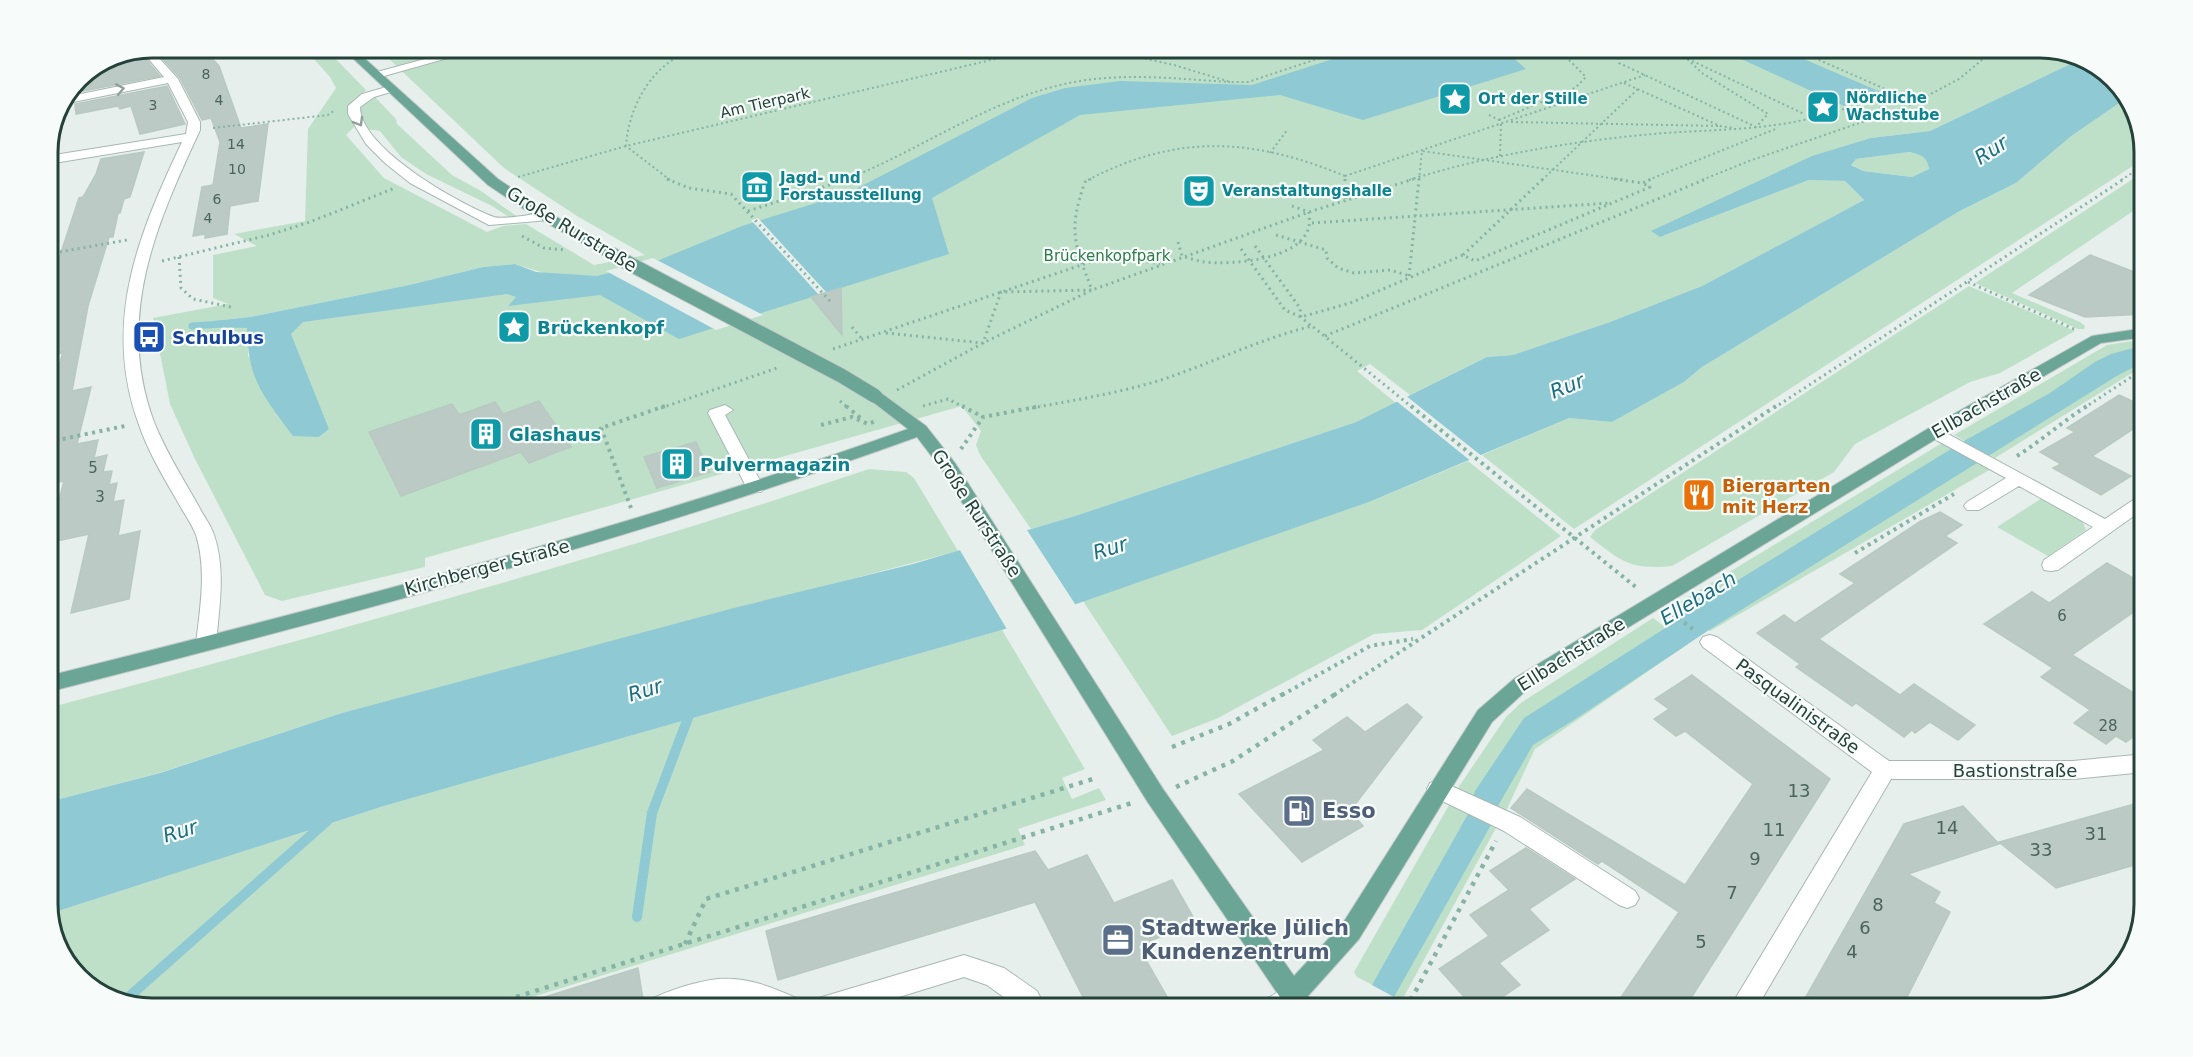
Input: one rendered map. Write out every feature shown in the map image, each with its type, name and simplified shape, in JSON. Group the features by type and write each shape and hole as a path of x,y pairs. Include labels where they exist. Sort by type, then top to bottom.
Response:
{"main road":[{"name":"Große Rurstraße","path":"358,58 436,134 495,183 544,217 842,375 878,397 920,430 935,447 1155,795 1295,998"},
{"name":"Ellbachstraße","path":"1301,998 1351,931 1485,716 1522,683 1935,432 2097,339 2134,334"},
{"name":"Kirchberger Straße","path":"59,681 206,644 638,525 755,488 920,430"}],"street":[{"path":"153,58 172,79 194,122 194,130 146,237 138,266 129,313 131,364 146,422 205,535 212,574 206,644"},
{"path":"377,75 441,58"},
{"path":"76,99 172,79"},
{"path":"390,89 359,99 354,106 354,114 370,141 389,160 415,180 494,222 544,217"},
{"path":"59,158 191,137"},
{"path":"725,410 716,413 755,488"},
{"path":"1935,432 2106,527"},
{"path":"1973,506 2019,478"},
{"path":"2051,565 2134,508"},
{"name":"Pasqualinistraße","path":"1706,639 1885,770"},
{"name":"Bastionstraße","path":"1885,770 2073,770 2134,764"},
{"path":"1749,998 1885,770"},
{"path":"1438,789 1488,813 1627,898"},
{"path":"858,998 964,966 995,976 1027,998"},
{"path":"686,998 718,989 756,993 768,998"}],"path":[{"path":"677,58 666,63 646,88 629,116 625,134 626,146 675,184 692,189 718,189 731,194 830,301"},
{"name":"Am Tierpark","path":"495,183 626,146 1000,58"},
{"path":"1142,58 1230,81"},
{"path":"748,211 808,194 860,175 1020,97 1060,85 1087,79 1120,78 1248,82 1320,58"},
{"path":"1503,122 1575,88 1586,77 1567,58"},
{"path":"1618,58 1619,63 1756,127"},
{"path":"1686,58 1702,73 1766,111 1768,114 1756,127"},
{"path":"1687,58 1804,114"},
{"path":"878,397 1092,290 1182,256 1420,177 1500,156 1583,141 1789,123 1894,93 1815,58"},
{"path":"1324,336 1749,161 1906,107 1959,79 1985,58"},
{"path":"1092,290 1072,239 1074,211 1085,182 1123,162 1158,152 1206,144 1270,153 1316,163 1346,176 1645,75"},
{"path":"1623,82 1720,126"},
{"path":"1301,317 1350,303 1463,255 1638,89"},
{"path":"1454,96 1458,99"},
{"path":"1822,112 1827,114"},
{"path":"1489,115 1503,122 1720,126 1740,129"},
{"path":"1500,156 1503,122"},
{"path":"1642,183 1778,128"},
{"path":"1270,153 1288,129"},
{"path":"1422,151 1642,183 1650,187 1475,261 1463,255"},
{"path":"1410,277 1422,151"},
{"path":"513,998 1155,795 1233,761 1417,638 2134,172"},
{"path":"1346,176 1346,200"},
{"path":"138,266 310,222 415,180"},
{"path":"1312,223 1614,203"},
{"path":"1292,206 1310,212"},
{"path":"1182,256 1206,262 1249,261 1281,254 1308,235 1312,223 1310,212"},
{"path":"494,222 544,248 573,251"},
{"path":"1276,236 1326,250 1327,258 1338,268 1372,273 1390,270 1410,277"},
{"path":"59,252 146,237"},
{"path":"1178,242 1182,256"},
{"path":"1255,246 1300,308 1301,317"},
{"path":"1242,249 1285,310 1301,317 1655,602"},
{"path":"178,257 181,288 193,299 231,307"},
{"path":"1967,281 2097,339"},
{"path":"983,343 1001,292 1092,290"},
{"path":"900,414 948,399 983,417 1140,386 1200,366 1244,346 1281,333 1312,326"},
{"path":"852,327 862,339"},
{"path":"882,332 983,343"},
{"path":"1995,465 2051,434 2059,424 2134,375"},
{"path":"852,411 868,424"},
{"path":"970,435 983,417"},
{"path":"821,425 845,419"},
{"path":"59,440 146,422"},
{"path":"1854,553 1958,492"},
{"path":"1677,617 1706,639"},
{"path":"1172,747 1229,724 1370,646 1417,638"},
{"path":"685,945 706,899 1093,779"},
{"path":"1411,998 1488,813"}],"green space":[{"name":"Brückenkopfpark","path":"313,58 335,58 366,90 349,106 349,116 355,126 346,135 384,178 487,232 503,226 526,224 594,265 645,255 577,216 504,168 388,58 2040,58 2070,64 1930,131 1871,138 1660,237 1809,180 1845,181 1864,200 1702,286 1610,322 1513,355 1487,357 1410,395 1370,364 1357,371 1396,403 1356,422 1075,516 1031,529 980,455 976,445 981,431 962,406 425,558 425,567 282,601 265,595 194,457 170,404 153,318 228,304 213,298 213,255 257,246 234,234 305,221 308,129 336,88 330,77","holes":["515,264 544,273 278,322 329,429 319,437 248,356 248,328 213,321 250,317 409,285 483,267"]},
{"path":"375,97 396,119 397,124 452,175 481,191 518,217 509,217 492,206 426,174 401,157 380,131 367,129 358,113 358,106"},
{"path":"2120,103 2133,134 2134,165 1574,529 1482,455 1569,418 1612,422 1684,382 1702,367 1958,212 2016,183 2070,137"},
{"path":"1908,152 1923,156 1929,169 1912,177 1863,171 1850,164 1856,159"},
{"path":"2134,178 2134,210 2012,293 2080,322 2085,326 2084,329 2078,329 1975,283"},
{"path":"1969,286 2075,331 2000,373 1970,382 1855,444 1834,472 1672,566 1646,567 1627,562 1610,553 1590,537 1595,530"},
{"path":"2134,341 2134,372 1995,458 1954,435 2107,345"},
{"path":"1942,443 1991,469 1710,631 1675,605"},
{"path":"1468,461 1561,536 1422,630 1374,634 1216,719 1172,736 1083,601 1369,502"},
{"path":"869,469 906,472 914,478 958,551 342,713 159,773 59,799 59,705 358,624 563,565"},
{"path":"2042,498 2082,520 2086,530 2048,556 1997,527"},
{"path":"1653,618 1688,644 1535,749 1506,811 1458,788 1506,717 1522,702"},
{"path":"1002,630 1085,769 1062,778 1072,799 1099,788 1106,800 1018,829 1025,845 529,998 134,997 105,986 95,979 74,957 63,935 59,911 384,806"},
{"path":"1449,805 1496,828 1403,998 1398,998 1357,977 1354,972"}],"water":[{"path":"1336,58 1513,58 1526,69 1363,120 1280,95 1080,115 932,198 949,254 679,339 600,295 508,306 516,297 507,294 303,322 291,334 329,429 319,437 293,436 266,398 254,375 250,361 247,328 209,327 213,321 250,317 409,285 483,267 515,264 536,272 597,276 657,261 742,226 848,193 1032,98 1065,88 1120,81 1252,85"},
{"path":"1739,58 1801,58 1883,93 1844,106"},
{"name":"Rur","path":"2070,64 2098,78 2120,103 2070,137 2016,183 1958,212 1702,367 1684,382 1612,422 1569,418 1369,502 1002,630 384,806 59,911 59,799 160,773 342,713 734,608 913,564 1075,516 1356,422 1487,357 1513,355 1610,322 1702,286 1864,200 1845,181 1809,180 1660,237 1651,231 1812,156 1871,138 1930,131","holes":["1909,152 1925,159 1929,169 1912,177 1863,171 1851,165 1856,159"]},
{"path":"2134,348 2134,367 1709,630 1533,745 1498,806 1491,825 1394,997 1372,985 1468,814 1475,791 1524,718 1667,627 1686,612 1964,441 2050,393 2095,362 2111,354"}],"pier":[{"path":"758,218 826,292 819,295 751,220"},
{"path":"653,258 763,315 716,330 606,271"},
{"path":"1405,395 1483,457 1472,462 1395,400"},
{"path":"1025,527 1077,607 1008,631 958,547"}],"building":[{"path":"162,58 211,58 219,66 241,128 268,124 258,201 230,206 227,234 205,238 205,234 193,236 202,187 213,185 220,142 211,118 202,120 180,78"},
{"path":"145,59 160,76 82,91 105,71 134,60"},
{"path":"167,86 185,124 140,134 131,106 120,109 118,106 76,114 75,104"},
{"path":"144,152 130,197 124,199 120,213 118,213 113,237 109,237 88,306 72,391 91,387 77,444 98,440 94,458 107,455 103,472 112,471 109,485 117,483 113,502 124,500 118,536 140,531 129,599 71,613 89,534 59,541 59,500 64,481 59,482 59,365 63,352 59,353 59,259 79,198 83,197 96,174 101,159"},
{"path":"2090,255 2134,272 2134,315 2085,317 2029,295"},
{"path":"841,288 842,335 811,297"},
{"path":"2119,395 2134,402 2134,428 2092,456 2131,476 2101,495 2053,468 2061,464 2040,452 2075,432 2067,428"},
{"name":"Glashaus","path":"539,401 571,447 529,463 521,452 401,496 369,432 452,404 459,415 495,402 503,414"},
{"name":"Pulvermagazin","path":"696,442 710,472 657,488 644,457"},
{"path":"1940,512 1962,525 1945,536 1957,543 1819,639 1900,695 1914,684 1975,725 1958,740 1930,722 1915,733 1912,730 1904,737 1856,703 1852,706 1796,667 1800,664 1757,633 1784,615 1795,623 1855,583 1840,574 1921,521"},
{"path":"2107,563 2134,579 2134,612 2072,655 2134,693 2134,736 2126,742 2116,736 2106,744 2074,723 2090,710 2041,677 2053,668 1984,624 2032,592 2049,603"},
{"path":"1692,675 1830,779 1691,998 1620,998 1679,912 1602,861 1598,864 1511,808 1527,789 1685,885 1753,784 1685,731 1676,736 1654,719 1669,709 1655,699"},
{"path":"1407,704 1422,717 1350,811 1363,826 1302,862 1239,794 1324,750 1313,740 1347,717 1365,732"},
{"path":"2134,804 2134,865 2056,888 1999,842"},
{"path":"1963,806 1999,844 1908,874 1940,892 1934,903 1950,912 1907,998 1805,998 1904,824"},
{"path":"1526,848 1575,879 1529,909 1549,930 1499,963 1520,985 1501,998 1465,998 1439,969 1489,936 1470,915 1509,890 1490,871"},
{"path":"1035,851 1048,870 1087,855 1114,903 1172,880 1196,922 1138,946 1168,998 1083,998 1035,902 778,980 766,931"},
{"path":"638,968 643,998 541,998"}],"waterway":[{"path":"192,326 222,324"},
{"path":"637,917 652,813 691,710"},
{"path":"130,996 327,821"}],"place":[{"name":"Ort der Stille","path":"1455,99"},
{"name":"Nördliche Wachstube","path":"1823,107"},
{"name":"Jagd- und Forstausstellung","path":"757,187"},
{"name":"Veranstaltungshalle","path":"1199,191"},
{"name":"Brückenkopf","path":"514,327"},
{"name":"Schulbus","path":"149,337"},
{"name":"Glashaus","path":"486,434"},
{"name":"Pulvermagazin","path":"677,464"},
{"name":"Biergarten mit Herz","path":"1699,495"},
{"name":"Esso","path":"1299,811"},
{"name":"Stadtwerke Jülich Kundenzentrum","path":"1118,940"}],"water label":[{"name":"Ellebach","path":"1698,598"}]}
